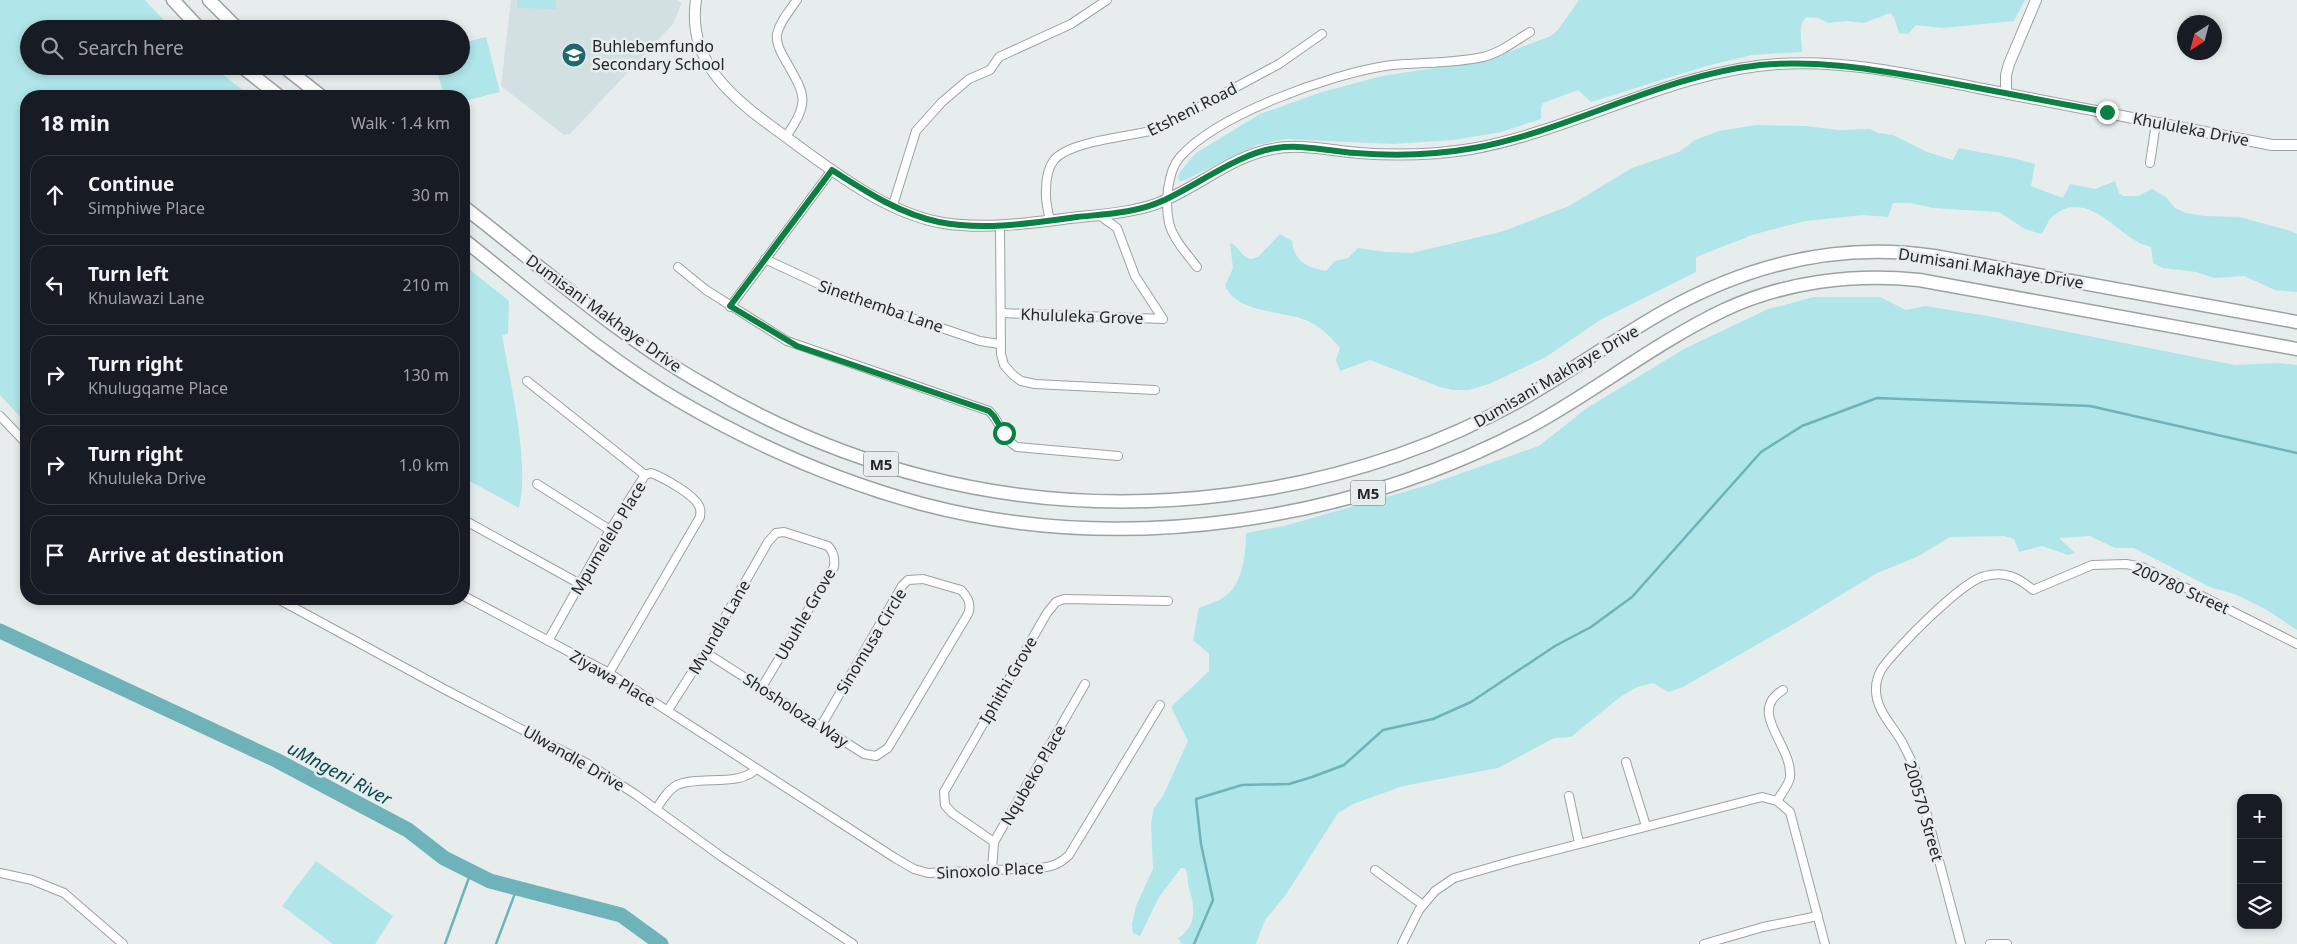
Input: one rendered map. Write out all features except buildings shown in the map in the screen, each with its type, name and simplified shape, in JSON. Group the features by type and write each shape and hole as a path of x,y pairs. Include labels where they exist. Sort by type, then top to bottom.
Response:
{"main road":[{"path":"173,0 192,20"},
{"path":"209,0 229,20"},
{"path":"253,75 272,90"},
{"path":"294,75 313,90"},
{"name":"Dumisani Makhaye Drive","path":"470,212 634,339 700,383 762,416 843,451 918,475 979,488 1070,499 1162,499 1250,491 1302,482 1378,462 1465,428 1519,401 1662,312 1714,286 1753,271 1826,255 1872,252 1926,255 2297,322"},
{"name":"Dumisani Makhaye Drive","path":"470,245 564,319 656,386 774,450 852,482 924,504 998,519 1065,526 1125,528 1230,521 1308,508 1381,489 1430,472 1510,437 1690,328 1727,309 1777,292 1824,281 1884,278 1944,284 2297,349"}],"street":[{"name":"Khululeka Drive","path":"696,0 694,22 696,34 714,73 728,92 741,104 832,170 865,191 893,205 937,222 964,226 1050,221 1138,209 1168,198 1242,159 1275,148 1302,148 1391,155 1435,154 1471,149 1550,129 1695,78 1755,66 1793,63 1838,64 2006,93 2272,145 2297,145"},
{"path":"786,136 800,114 803,97 800,87 781,53 777,40 780,26 797,0"},
{"path":"893,205 916,131 942,102 969,79 990,70 999,57 1071,24 1107,0"},
{"path":"2006,93 2006,75 2009,64 2036,0"},
{"path":"1197,267 1170,225 1168,198 1170,178 1179,158 1209,133 1271,101 1349,73 1387,66 1430,64 1482,57 1496,53 1530,32"},
{"name":"Etsheni Road","path":"1050,221 1046,190 1049,168 1054,160 1063,153 1108,139 1138,135 1158,129 1279,64 1322,34"},
{"path":"2150,163 2156,123"},
{"path":"730,306 832,170"},
{"name":"Khululeka Grove","path":"1001,313 1163,319 1135,276 1117,228 1099,215"},
{"path":"1000,225 1001,313 999,344 1004,366 1021,381 1124,390 1155,390"},
{"name":"Sinethemba Lane","path":"765,260 838,293 980,340 999,344"},
{"path":"678,267 706,290 730,306 797,346 982,408 994,416 1005,438 1017,447 1118,456"},
{"path":"527,381 645,475"},
{"path":"0,416 20,437"},
{"name":"Mpumelelo Place","path":"548,641 610,530 645,475 651,473 661,477 697,502 700,508 700,517 609,673"},
{"path":"537,484 610,530"},
{"path":"470,523 580,584"},
{"name":"Ubuhle Grove","path":"762,687 834,567 835,561 828,546 788,532 776,533 768,542"},
{"name":"Mvundla Lane","path":"668,710 705,652 768,542"},
{"name":"200780 Street","path":"2033,590 2092,565 2126,564 2142,567 2297,644"},
{"name":"200570 Street","path":"1962,944 1914,766 1878,705 1876,682 1881,671 1899,649 1954,594 1971,582 1984,576 2001,574 2015,576 2033,590"},
{"name":"Sinomusa Circle","path":"821,726 902,586 908,580 923,579 960,590 969,600 970,609 968,614 888,748"},
{"name":"Ziyawa Place","path":"470,599 609,673 756,769"},
{"name":"Iphithi Grove","path":"994,842 952,813 946,805 944,792 1047,613 1056,602 1064,599 1168,602"},
{"name":"Ulwandle Drive","path":"289,605 444,689 565,751 657,808 722,857 853,944"},
{"name":"Shosholoza Way","path":"705,652 870,756 880,755 888,748"},
{"name":"Nqubeko Place","path":"992,870 994,842 1085,684"},
{"path":"1777,801 1789,780 1790,774 1786,751 1778,738 1767,708 1770,700 1783,690"},
{"name":"Sinoxolo Place","path":"756,769 914,869 928,873 942,873 1054,866 1062,862 1069,855 1160,705"},
{"path":"1626,762 1646,826"},
{"path":"657,808 667,794 678,785 739,778 753,773 756,769"},
{"path":"1569,796 1578,843"},
{"path":"1402,944 1419,910 1435,891 1454,878 1578,843 1757,797 1777,801 1790,812 1826,944"},
{"path":"1375,870 1424,905"},
{"path":"0,873 32,880 64,893 123,944"},
{"path":"1704,944 1763,927 1818,916"},
{"path":"1990,944 2007,944"}],"shaded area":[{"path":"0,0 145,0 164,20 20,20 20,75 223,75 242,90 20,90 20,417 0,395"},
{"name":"Buhlebemfundo Secondary School","path":"511,0 677,0 682,3 673,24 570,134 564,135 501,86"},
{"path":"517,0 556,0 556,9 517,8"},
{"path":"1579,0 2025,0 2014,21 1942,28 1916,25 1908,34 1899,33 1894,17 1890,13 1864,23 1847,21 1828,23 1818,18 1807,17 1801,28 1802,52 1752,55 1706,66 1591,102 1578,90 1543,103 1541,119 1501,132 1454,140 1393,144 1286,139 1257,145 1187,179 1181,181 1178,179 1180,172 1196,153 1260,114 1322,92 1382,76 1487,60 1551,36 1558,30"},
{"path":"486,37 500,92 470,100 470,90 442,90 438,75 470,75 470,41"},
{"path":"1756,125 1805,126 1839,130 1870,129 1878,133 1893,135 1927,152 1953,160 1959,148 2035,164 2031,186 2063,198 2070,184 2095,189 2115,181 2119,193 2123,196 2138,196 2152,189 2166,197 2175,208 2186,213 2204,216 2240,217 2291,231 2297,234 2297,292 2275,290 2244,276 2214,278 2196,272 2163,268 2153,263 2151,247 2138,242 2107,220 2085,208 2074,207 2063,210 2048,221 2041,234 2025,229 1999,212 1933,208 1910,203 1893,203 1888,217 1863,215 1805,221 1755,234 1696,257 1696,272 1600,320 1546,357 1489,384 1469,390 1453,390 1440,387 1370,360 1340,371 1336,360 1340,348 1313,323 1298,317 1262,310 1240,302 1231,295 1225,286 1233,268 1230,243 1245,256 1252,259 1258,257 1280,234 1292,241 1295,254 1303,262 1313,268 1326,271 1335,261 1348,258 1358,248 1412,253 1504,231 1569,206 1632,168 1679,152 1695,140 1719,131"},
{"path":"470,270 509,301 508,334 502,335 521,446 522,489 519,508 470,481"},
{"path":"1814,297 1880,297 1906,310 1925,306 1988,316 2235,365 2279,363 2297,365 2297,630 2267,610 2237,595 2210,587 2134,548 2115,548 2090,536 2059,538 2075,553 2068,555 2042,546 2019,552 2014,539 2004,536 1950,537 1917,557 1877,573 1795,623 1683,687 1668,692 1653,683 1637,687 1620,697 1571,737 1554,738 1498,768 1403,786 1353,804 1338,813 1285,896 1265,920 1256,944 1182,944 1178,938 1189,928 1193,916 1185,868 1181,868 1159,897 1140,936 1133,933 1132,924 1136,906 1153,869 1151,824 1154,808 1163,796 1188,741 1171,707 1209,671 1209,654 1193,640 1199,608 1221,599 1237,583 1242,566 1246,533 1284,526 1425,486 1539,446 1587,408 1684,349 1768,309"},
{"path":"316,861 393,916 375,944 333,944 282,906"}],"waterway":[{"path":"1194,944 1213,900 1201,844 1196,799 1242,785 1289,784 1312,777 1344,765 1383,730 1433,719 1471,702 1555,646 1591,627 1632,597 1761,452 1802,426 1877,398 2090,406 2297,453"},
{"name":"uMngeni River","path":"0,631 276,760 408,830 444,858 490,881 621,915 661,944"},
{"path":"445,944 471,872"},
{"path":"496,944 517,888"}],"place":[{"name":"Buhlebemfundo Secondary School","path":"574,55"}],"route":[{"path":"1004,433 999,423 989,411 797,346 730,306 832,170 865,191 893,205 937,222 964,226 1050,221 1138,209 1158,203 1242,159 1275,148 1302,148 1391,155 1435,154 1471,149 1550,129 1695,78 1755,66 1793,63 1854,66 2107,112"}]}
